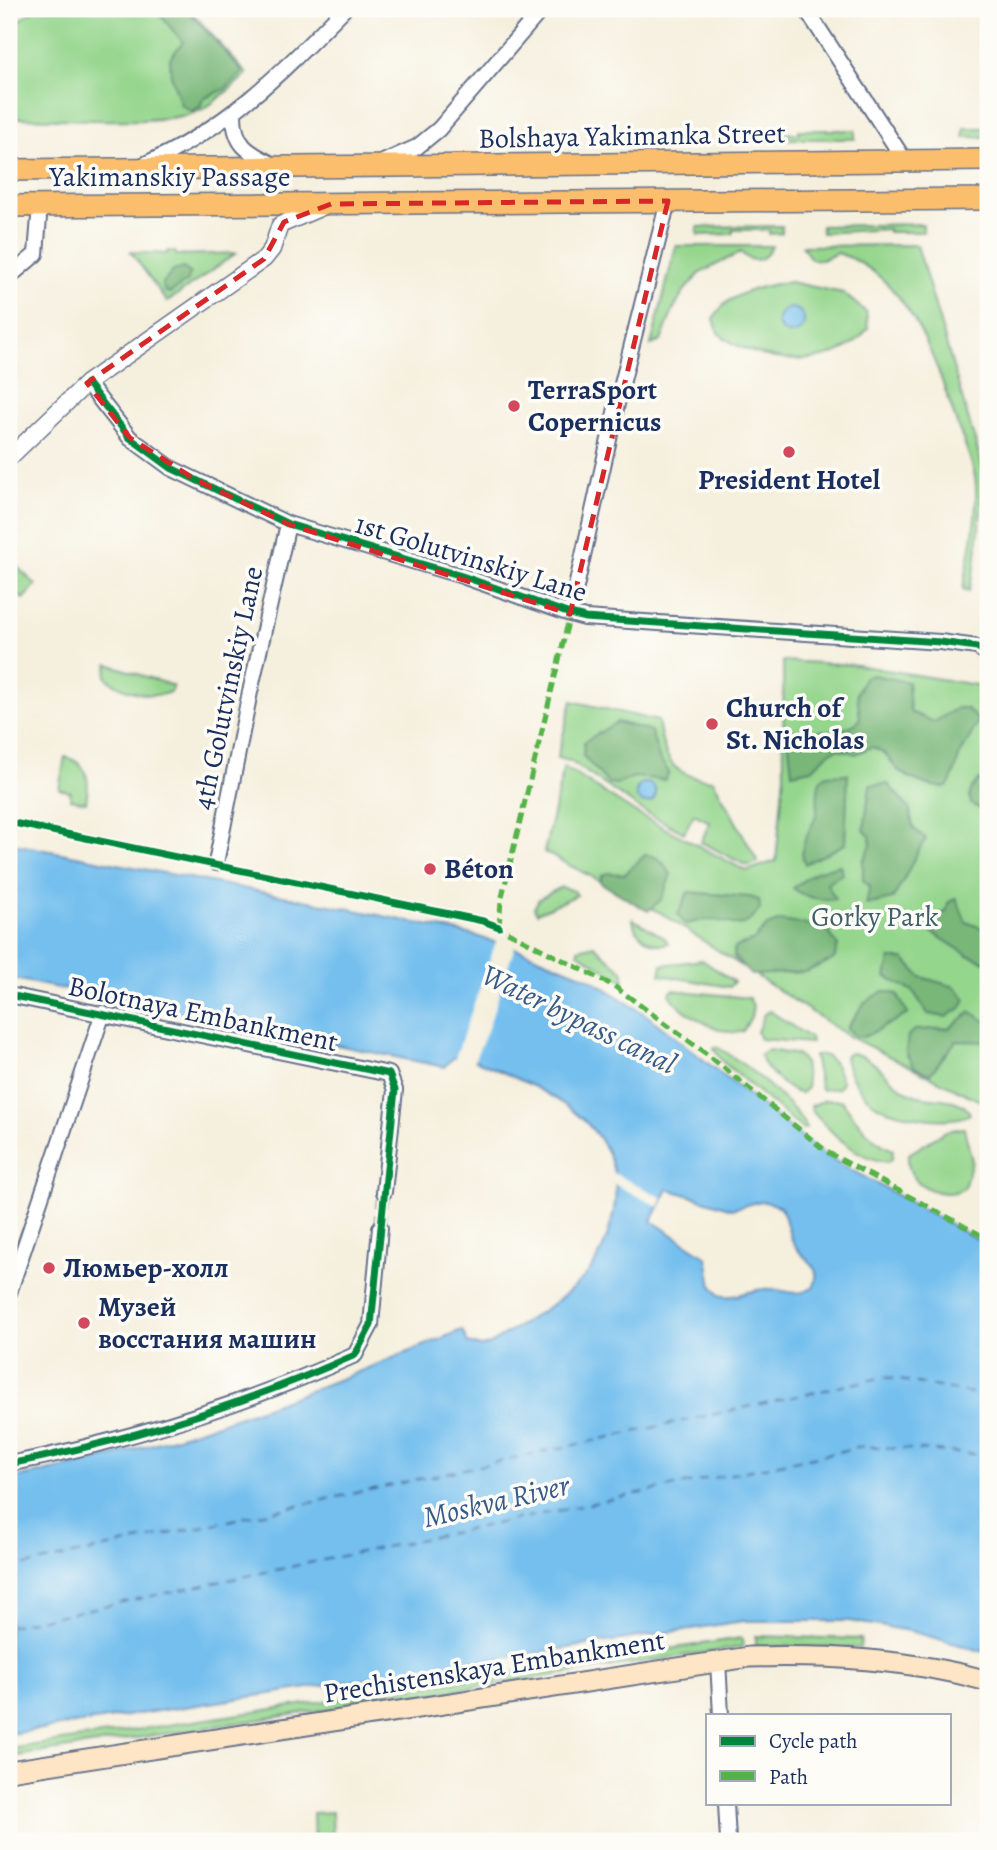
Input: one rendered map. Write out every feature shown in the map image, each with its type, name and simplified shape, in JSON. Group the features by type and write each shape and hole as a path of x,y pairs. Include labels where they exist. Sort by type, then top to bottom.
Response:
{"main road":[{"name":"Bolshaya Yakimanka Street","path":"9,170 988,160"},
{"path":"331,204 988,199"},
{"name":"Yakimanskiy Passage","path":"9,206 331,204"},
{"name":"Prechistenskaya Embankment","path":"9,1771 718,1661 789,1656 857,1659 909,1664 988,1681"}],"street":[{"path":"135,169 177,150 234,115 344,9"},
{"path":"375,166 417,147 439,129 542,9"},
{"path":"806,9 905,161"},
{"path":"234,115 237,138 247,152 276,166"},
{"path":"570,614 668,201"},
{"path":"9,458 87,383 270,254 276,232 284,222 331,204"},
{"path":"9,277 36,254 40,205"},
{"name":"1st Golutvinskiy Lane","path":"87,383 130,438 171,468 288,524 475,580 570,614 585,618 820,632 982,651"},
{"name":"4th Golutvinskiy Lane","path":"216,863 250,692 288,524"},
{"name":"Bolotnaya Embankment","path":"9,995 389,1074 396,1090 384,1192"},
{"path":"9,1293 103,1013"},
{"path":"9,1464 57,1455 159,1427 355,1355 371,1325 380,1228"},
{"path":"718,1661 721,1714"},
{"path":"726,1804 728,1841"}],"highlighted area":[{"path":"668,201 570,614 288,524 196,480 130,438 87,383 264,259 284,222 331,204"}],"green space":[{"path":"34,9 189,9 247,74 207,107 184,115 136,120 9,118 9,29"},
{"path":"155,9 187,9 243,72 225,89 203,99 200,107 192,111 181,105 171,75 170,58 183,42"},
{"path":"964,128 988,128 988,137 964,137"},
{"path":"799,130 855,130 855,139 749,139 749,131 799,134"},
{"path":"923,224 923,232 888,232 888,229 822,233 821,226"},
{"path":"782,226 782,233 769,234 769,230 733,230 733,234 698,235 697,227"},
{"path":"917,245 985,475 975,565 969,591 963,589 975,518 975,477 928,346 900,299 883,279 862,264 837,253 822,260 811,259 802,246"},
{"path":"676,246 772,246 766,255 758,260 750,259 741,252 700,273 684,291 673,310 661,341 651,345"},
{"path":"167,251 175,252 176,255 236,253 167,302 131,252 167,254"},
{"path":"183,268 190,273 188,281 170,293 165,292 162,284 173,271"},
{"path":"790,282 843,293 866,312 868,328 854,343 837,353 796,360 753,352 718,333 714,318 727,302 747,291"},
{"path":"9,559 36,585 23,599 9,586"},
{"name":"Gorky Park","path":"783,661 857,665 988,687 988,1105 848,1036 661,913 544,852 564,767 636,813 746,871 776,861 784,775"},
{"path":"108,664 173,686 172,690 148,695 127,690 106,676"},
{"path":"873,675 908,682 910,712 934,722 957,708 966,708 978,720 947,787 928,785 913,779 896,768 884,753 872,747 856,754 839,749 831,751 812,769 792,773 788,738 793,731 839,730 854,724 860,719 857,693 864,677"},
{"path":"572,701 658,721 667,756 672,764 687,775 713,780 758,862 747,866 701,842 710,822 694,814 684,833 643,811 570,761 557,758"},
{"path":"617,722 651,731 659,758 669,772 665,780 634,777 618,784 608,783 583,756 584,742"},
{"path":"65,757 79,764 86,774 86,802 70,799 71,792 59,789"},
{"path":"848,774 845,844 805,864 803,845 816,815 820,780 827,775"},
{"path":"979,780 988,784 988,813 971,804 971,791"},
{"path":"888,784 910,810 913,828 926,839 892,899 866,905 870,886 863,880 863,861 871,845 870,836 864,830 870,785"},
{"path":"645,855 657,858 671,874 662,899 648,911 601,883 601,876 607,873 625,874"},
{"path":"840,865 842,874 827,883 835,899 812,898 793,888 815,872"},
{"path":"561,887 574,891 577,895 537,913 534,908 539,899"},
{"path":"688,892 750,897 759,900 760,909 753,918 741,925 716,920 685,924 678,915"},
{"path":"956,898 966,922 987,930 988,963 968,955 917,923 946,912 948,903"},
{"path":"633,919 665,938 668,943 656,944 645,939 634,925"},
{"path":"780,921 825,927 838,946 834,959 806,972 751,975 734,957 734,948 754,940 767,926"},
{"path":"594,945 624,972 624,981 578,953 578,949"},
{"path":"890,959 904,959 921,977 955,987 966,999 962,1007 946,1017 928,1014 913,991 886,977"},
{"path":"702,960 734,982 729,987 660,975 662,965"},
{"path":"673,990 749,998 753,1006 751,1017 743,1031 725,1031 691,1015 674,1000 670,993"},
{"path":"884,991 897,994 908,1014 864,1037 855,1036 847,1028 865,1002"},
{"path":"770,1011 810,1038 811,1043 760,1039 757,1032 764,1014"},
{"path":"971,1012 988,1022 988,1042 956,1041 930,1074 914,1067 906,1053 908,1035 915,1030 949,1028"},
{"path":"717,1047 753,1072 780,1096 801,1118 806,1128 802,1129 722,1061 714,1048"},
{"path":"768,1050 798,1055 804,1062 807,1088 801,1093 796,1092 776,1078 760,1054"},
{"path":"850,1053 868,1059 906,1091 922,1097 954,1101 966,1108 970,1114 950,1119 924,1118 878,1106 861,1091 852,1077 845,1056"},
{"path":"823,1055 833,1062 837,1069 842,1081 839,1088 821,1090 814,1056"},
{"path":"825,1100 841,1100 870,1135 893,1150 892,1159 887,1162 875,1160 854,1150 836,1136 812,1111 811,1106"},
{"path":"964,1128 972,1161 964,1188 945,1193 935,1191 917,1181 908,1164 909,1154 946,1131"},
{"path":"755,1636 861,1639 860,1648 755,1646"},
{"path":"742,1638 743,1647 9,1757 9,1749"},
{"path":"332,1812 333,1841 314,1841 313,1813"}],"water":[{"path":"791,308 800,312 804,321 800,330 791,334 782,330 778,321 782,312"},
{"path":"646,783 653,786 656,793 653,800 646,803 639,800 636,793 639,786"},
{"path":"9,843 473,935 526,952 591,979 649,1017 826,1156 988,1245 988,1653 910,1631 849,1621 743,1621 9,1734 9,1479 67,1467 182,1435 351,1375 462,1330 468,1343 481,1347 489,1345 557,1301 591,1269 603,1248 611,1225 615,1178 607,1151 591,1128 570,1109 518,1079 465,1056 453,1058 444,1067 9,978","holes":["668,1189 732,1209 761,1201 780,1206 794,1244 814,1268 816,1280 813,1287 800,1293 764,1289 730,1296 719,1295 712,1286 707,1257 652,1221"]}],"pier":[{"path":"497,939 515,946 487,1031 473,1063 454,1061"},
{"path":"609,1171 663,1198 659,1207 612,1183"}],"ferry route":[{"path":"9,1569 884,1377 988,1396"},
{"path":"9,1626 865,1446 988,1455"}],"tunnel":[{"path":"380,1228 384,1192"}],"marked path":[{"path":"499,927 501,901 570,614"},
{"path":"494,925 614,986 708,1055 827,1152 988,1239"}],"cycle path":[{"path":"87,383 130,438 171,468 288,524 462,576 570,614 585,618 940,642 977,647 988,654"},
{"path":"9,822 483,921 499,927"},
{"path":"9,995 389,1074 395,1090 371,1325 355,1355 271,1389 185,1419 97,1444 9,1464"}],"place":[{"name":"TerraSport Copernicus","path":"514,406"},
{"name":"President Hotel","path":"789,452"},
{"name":"Church of St. Nicholas","path":"712,724"},
{"name":"Béton","path":"430,869"},
{"name":"Люмьер-холл","path":"49,1268"},
{"name":"Музей восстания машин","path":"84,1323"}],"water label":[{"name":"Water bypass canal","path":"579,1019"},
{"name":"Moskva River","path":"496,1501"}]}
